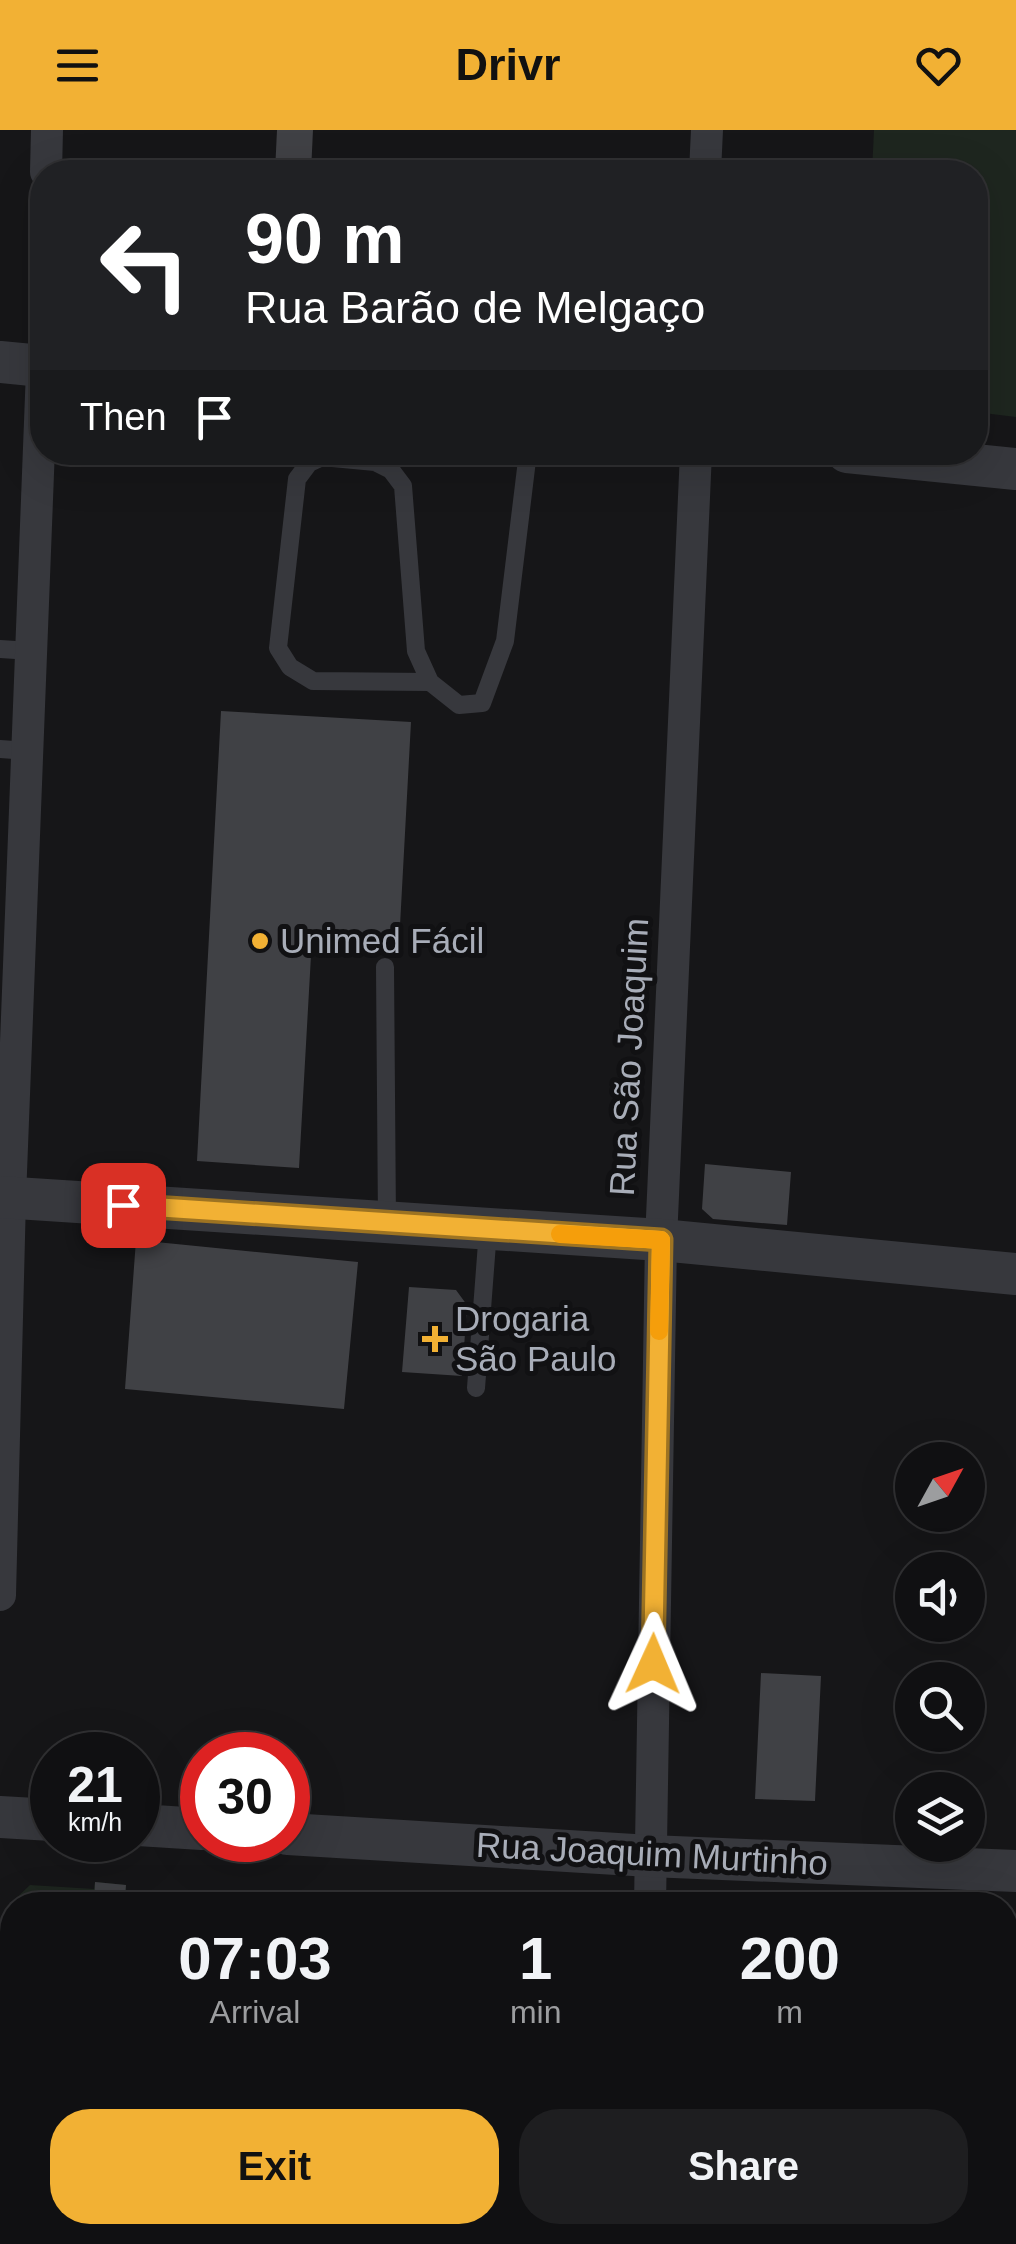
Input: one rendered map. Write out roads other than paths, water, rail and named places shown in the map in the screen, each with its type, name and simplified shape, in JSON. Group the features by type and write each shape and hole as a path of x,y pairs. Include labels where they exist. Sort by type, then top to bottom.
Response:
{"street":[{"path":"46,160 47,130"},
{"path":"706,160 707,130"},
{"path":"0,362 30,366"},
{"path":"0,1596 16,650 33,465"},
{"name":"Rua São Joaquim","path":"650,1892 661,1240 695,465"},
{"path":"976,465 1016,469"},
{"path":"5,1197 661,1240 1016,1274"},
{"path":"0,1817 30,1819"},
{"name":"Rua Joaquim Murtinho","path":"310,1835 650,1856 1016,1871"}],"lane":[{"path":"308,465 297,479 278,648 290,667 313,682 430,682"},
{"path":"381,465 403,486 416,651 430,682 460,705 482,703 504,641 526,465"},
{"path":"384,967 388,1222"},
{"path":"476,1388 488,1230"}],"place":[{"name":"Unimed Fácil","path":"260,941"},
{"name":"Drogaria São Paulo","path":"435,1339"}]}
